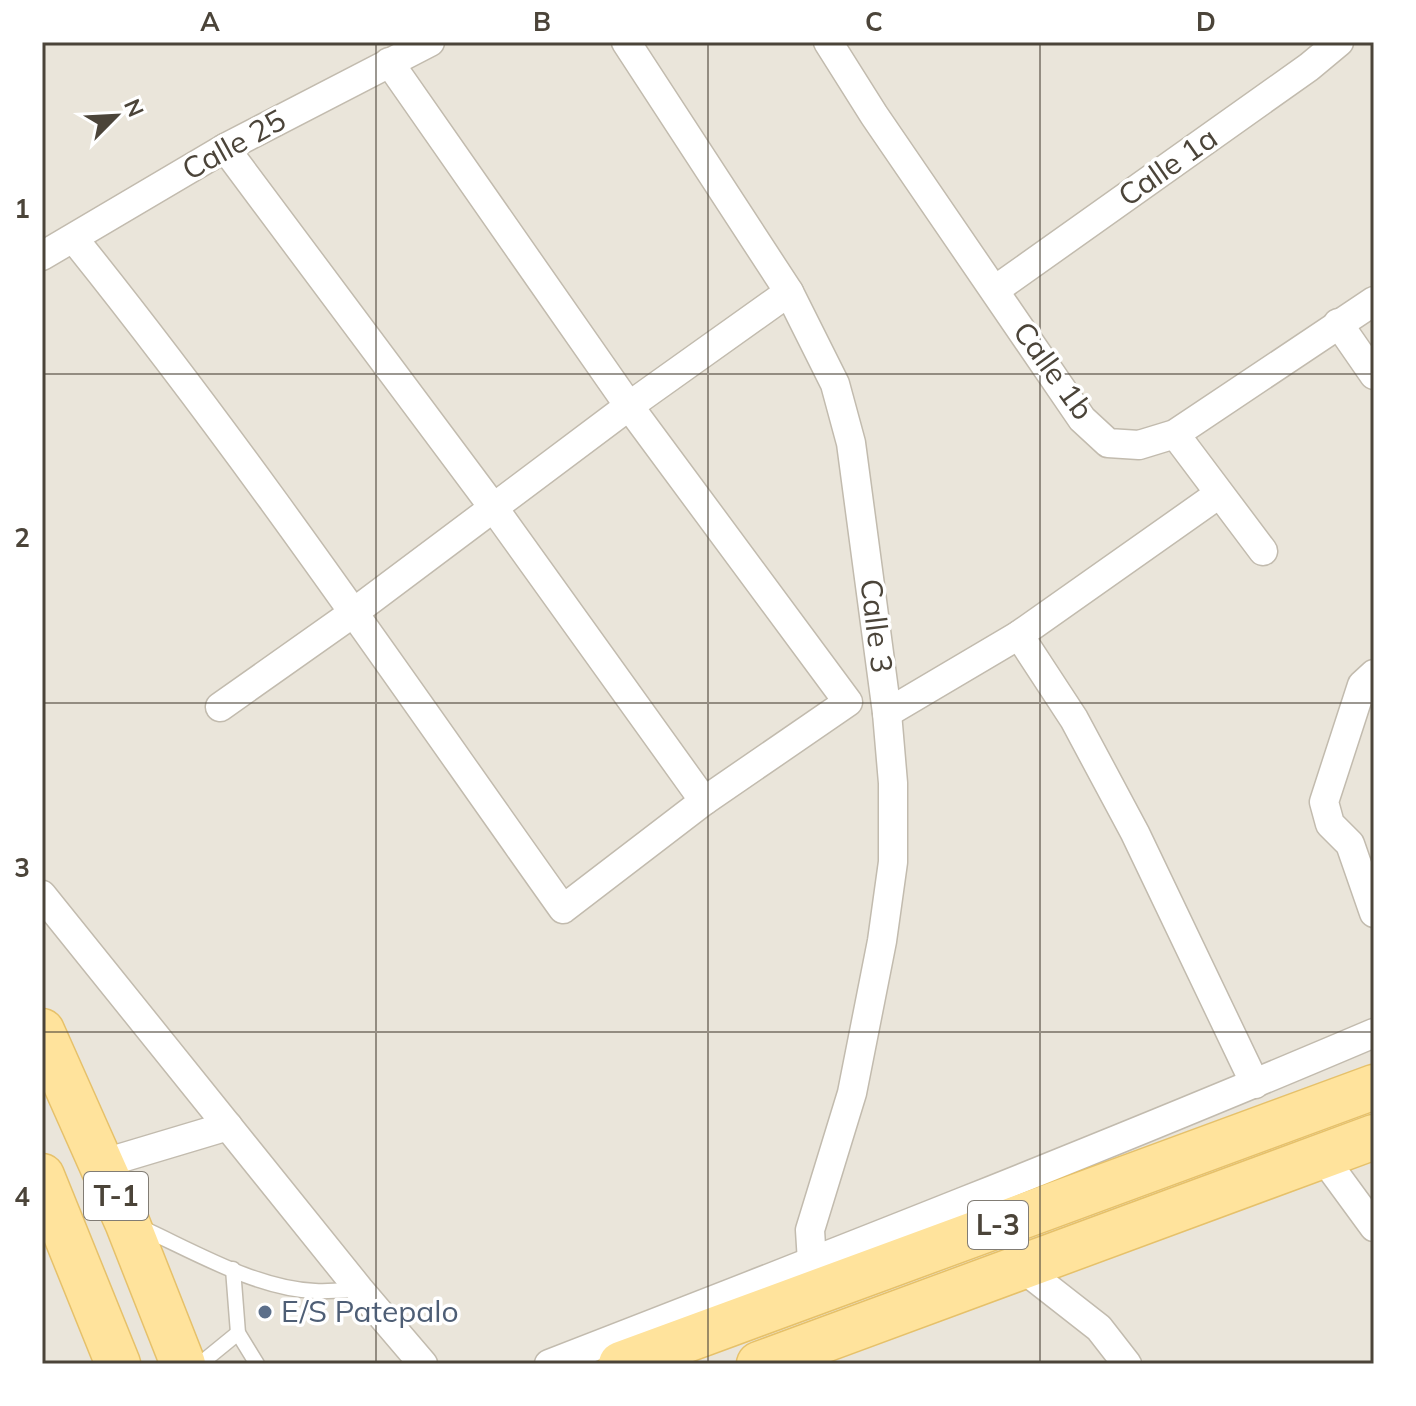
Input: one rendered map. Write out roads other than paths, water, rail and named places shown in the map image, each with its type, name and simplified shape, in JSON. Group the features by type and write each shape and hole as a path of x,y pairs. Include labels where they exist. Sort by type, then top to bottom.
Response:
{"main road":[{"name":"T-1","path":"42,1031 127,1222 183,1364"},
{"name":"L-3","path":"621,1364 1374,1087"},
{"name":"L-3","path":"759,1364 1374,1137"},
{"name":"T-1","path":"42,1176 118,1364"}],"street":[{"name":"Calle 25","path":"42,256 225,148 430,42"},
{"name":"Calle 3","path":"626,42 789,292 835,384 851,443 887,713 893,783 893,862 882,941 852,1093 810,1230 812,1262"},
{"name":"Calle 1b","path":"828,42 874,115 1082,419 1108,443 1139,445 1175,434 1374,301"},
{"name":"Calle 1a","path":"995,290 1296,76 1339,42"},
{"path":"74,239 160,346 563,909 704,801 848,702 629,406 389,62"},
{"path":"225,148 493,507 704,801"},
{"path":"220,707 353,613 629,406 789,292"},
{"path":"1338,323 1374,375"},
{"path":"1175,434 1263,551"},
{"path":"887,713 1019,635 1219,494"},
{"path":"1019,635 1074,719 1135,833 1255,1084"},
{"path":"1374,674 1362,685 1324,802 1330,824 1362,840 1374,913"},
{"path":"42,895 423,1364"},
{"path":"549,1364 812,1262 1374,1033"},
{"path":"101,1164 228,1126"},
{"path":"1322,1156 1374,1227"},
{"path":"1021,1267 1099,1328 1127,1364"}],"lane":[{"path":"127,1222 233,1269 289,1288 315,1291 359,1289"},
{"path":"233,1269 233,1301 238,1333 257,1364"},
{"path":"200,1364 238,1333"}],"place":[{"name":"E/S Patepalo","path":"265,1312"}]}
